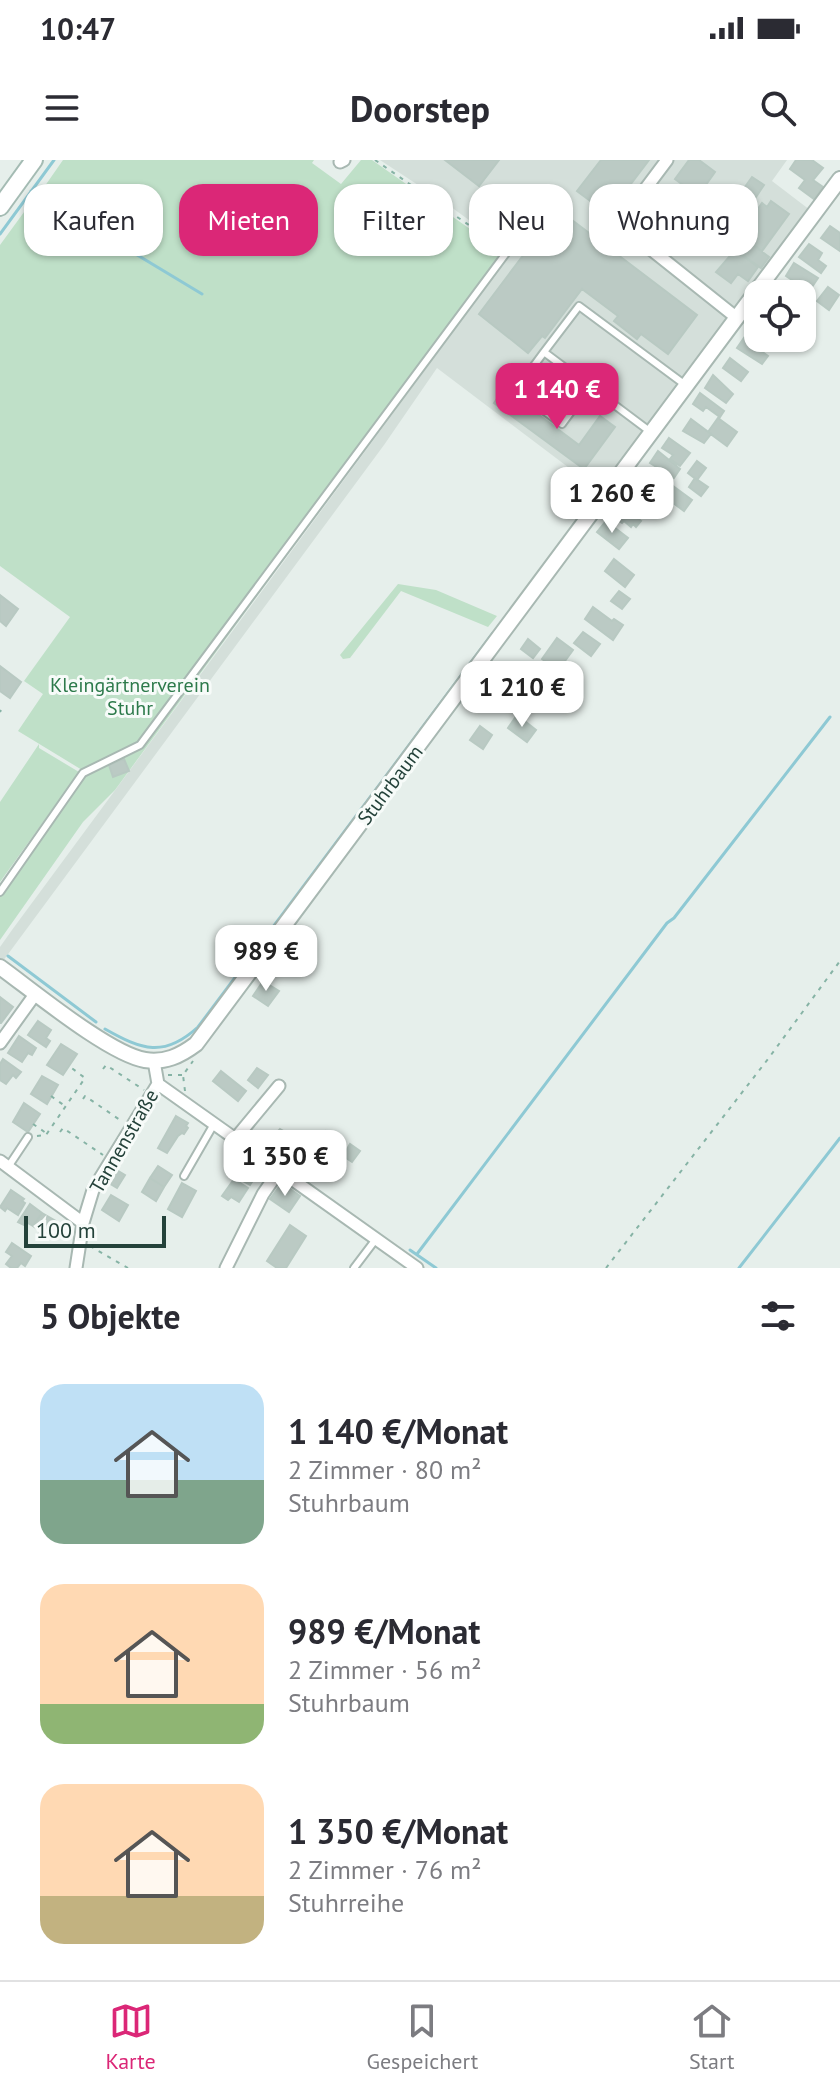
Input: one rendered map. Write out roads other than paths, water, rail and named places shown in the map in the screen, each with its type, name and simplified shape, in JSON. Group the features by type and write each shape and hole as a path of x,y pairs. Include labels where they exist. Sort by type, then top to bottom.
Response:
{"main road":[{"path":"0,207 34,160"}],"street":[{"path":"667,160 619,224 737,318"},
{"name":"Stuhrbaum","path":"155,1079 171,1059 196,1044 840,179"},
{"path":"0,967 131,1056 186,1104 417,1268"},
{"path":"0,1043 36,993"},
{"name":"Tannenstraße","path":"76,1268 83,1223 93,1190 131,1127 155,1079"},
{"path":"235,1139 279,1086"},
{"path":"4,1164 83,1223"},
{"path":"226,1268 263,1194 279,1171"}],"lane":[{"path":"0,892 83,773 140,745 504,256"},
{"path":"590,386 562,424 516,390 579,306 687,386"},
{"path":"544,352 652,433"},
{"path":"184,1176 214,1124"},
{"path":"4,1164 28,1137"},
{"path":"354,1268 376,1239"}],"waterway":[{"path":"0,234 54,160"},
{"path":"139,256 202,294"},
{"path":"105,1029 130,1042 153,1048 174,1043 198,1027 493,633"},
{"path":"417,1254 667,923 830,717"},
{"path":"8,956 96,1022"},
{"path":"739,1268 840,1138"},
{"path":"410,1250 436,1268"}],"park label":[{"name":"Kleingärtnerverein Stuhr","path":"130,696"}]}
